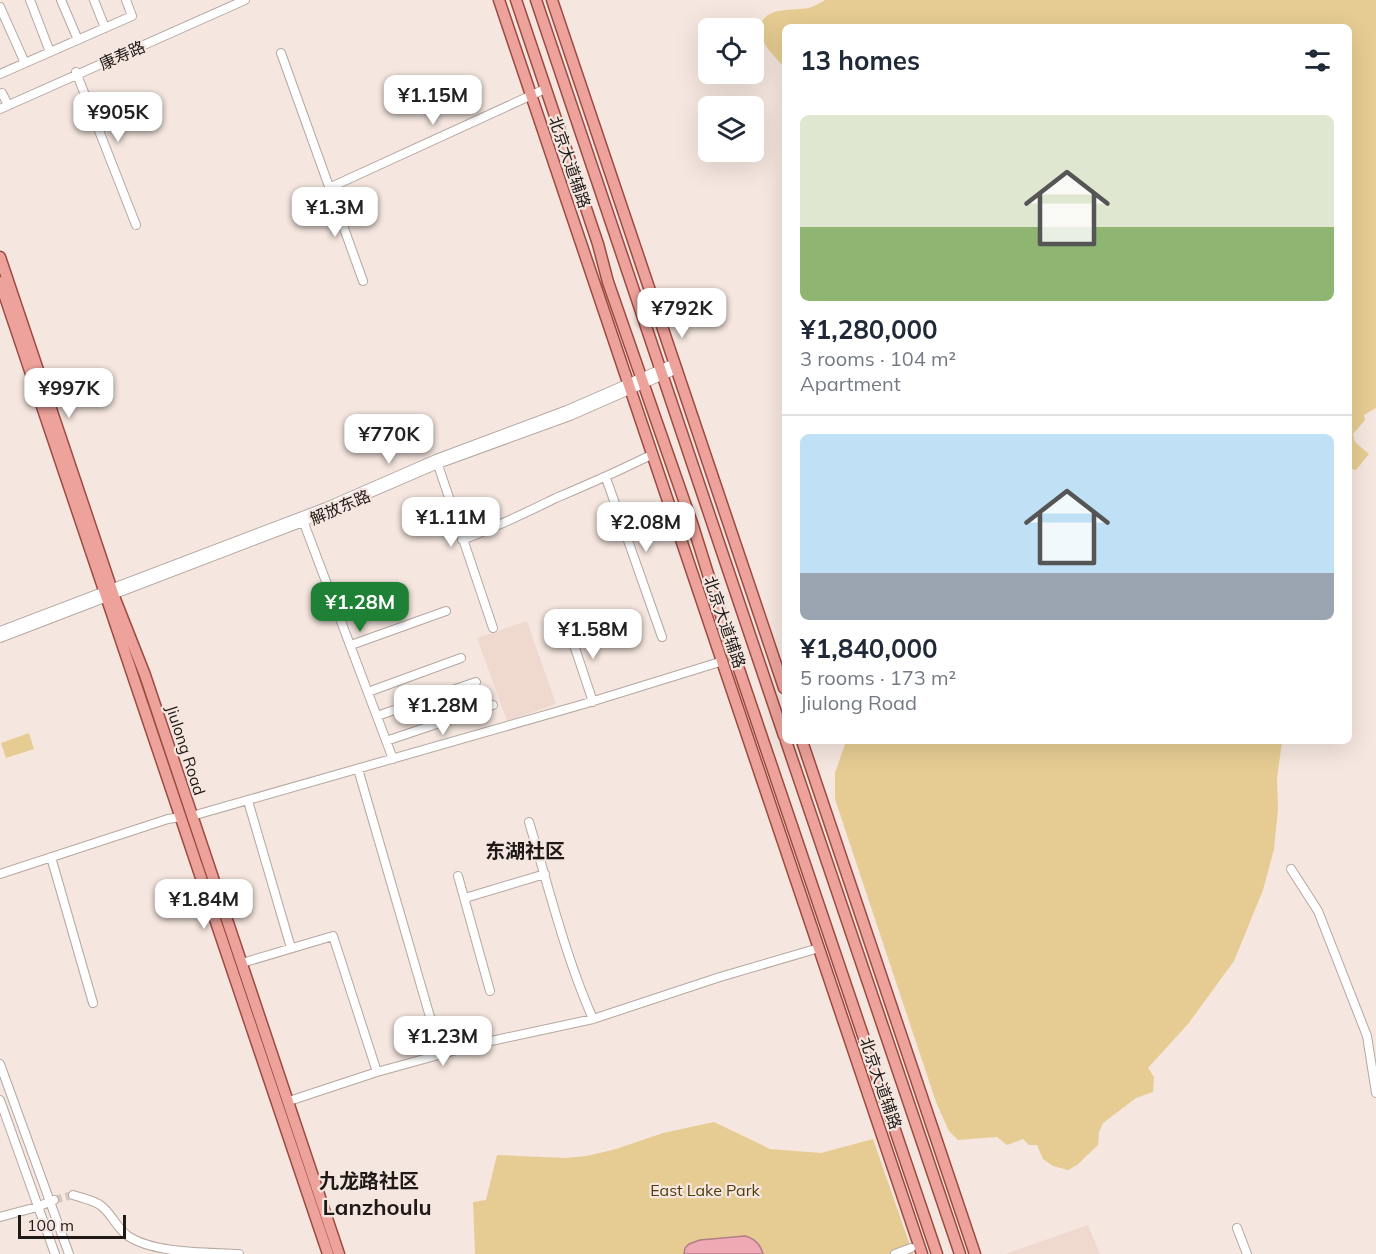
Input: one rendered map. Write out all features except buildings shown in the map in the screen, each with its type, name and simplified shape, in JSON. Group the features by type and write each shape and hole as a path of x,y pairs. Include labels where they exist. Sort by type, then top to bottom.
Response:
{"main road":[{"name":"北京大道辅路","path":"499,0 922,1254"},
{"path":"516,0 937,1254"},
{"path":"536,0 782,730"},
{"name":"北京大道辅路","path":"552,0 782,682"},
{"name":"Jiulong Road","path":"0,257 181,817 328,1254"},
{"name":"Jiulong Road","path":"0,282 109,593 145,675 339,1254"},
{"path":"787,744 960,1254"},
{"name":"北京大道辅路","path":"803,744 975,1254"}],"street":[{"path":"30,0 50,52"},
{"path":"61,0 78,40"},
{"path":"94,0 105,28"},
{"path":"0,74 132,16 126,0"},
{"name":"康寿路","path":"4,105 234,1 244,0"},
{"path":"0,7 25,63"},
{"path":"281,53 363,281"},
{"path":"77,73 136,225"},
{"path":"331,187 545,89"},
{"path":"2,93 4,105"},
{"name":"解放东路","path":"0,632 302,520 437,462 676,366"},
{"path":"462,540 490,530 654,454"},
{"path":"437,462 493,628"},
{"path":"606,478 662,637"},
{"path":"302,520 393,759"},
{"name":"解放东路","path":"0,638 109,593"},
{"path":"351,645 446,610"},
{"path":"568,627 593,702"},
{"path":"368,692 461,658"},
{"path":"192,816 593,702 723,661"},
{"path":"377,716 477,682"},
{"path":"386,741 493,705"},
{"path":"358,769 435,1035"},
{"path":"248,801 291,948"},
{"path":"0,874 168,819 181,817"},
{"path":"529,822 564,939 583,996 593,1018"},
{"path":"51,857 93,1003"},
{"path":"1291,869 1318,911 1367,1036 1376,1093"},
{"path":"465,898 545,874"},
{"path":"458,876 490,991"},
{"path":"242,963 333,936 377,1072"},
{"path":"289,1101 377,1072 482,1042 593,1018 720,976 819,948"},
{"path":"0,1064 52,1201 69,1254"},
{"path":"0,1100 56,1254"},
{"path":"0,1132 22,1126"},
{"path":"74,1195 100,1205 120,1229 129,1237 140,1242 164,1249 239,1254"},
{"path":"0,1217 52,1201"},
{"path":"1237,1228 1247,1254"},
{"path":"895,1254 911,1248"}],"shaded area":[{"path":"527,621 556,704 507,721 477,638"},
{"path":"1088,1225 1100,1254 1005,1254"},
{"path":"745,1236 757,1242 763,1254 684,1254 689,1244 700,1240"}],"green space":[{"path":"825,0 1376,0 1376,408 1364,415 1365,420 1353,434 1355,442 1369,454 1356,470 1352,469 1352,24 782,24 782,64 764,42 764,20 777,11 810,7"},
{"path":"29,733 34,749 6,758 1,743"},
{"path":"845,744 1282,744 1277,779 1278,809 1274,849 1263,890 1234,961 1188,1024 1148,1068 1154,1077 1153,1092 1136,1098 1103,1123 1099,1132 1098,1145 1077,1165 1068,1170 1053,1166 1043,1159 1037,1145 1029,1145 1023,1139 1007,1145 997,1137 958,1140 949,1131 936,1102 835,799 835,773"},
{"name":"East Lake Park","path":"714,1122 770,1149 821,1153 873,1139 913,1254 475,1254 473,1202 486,1200 497,1155 565,1158 587,1156 663,1133"}],"tunnel":[{"path":"54,1200 73,1195"}],"district":[{"name":"东湖社区","path":"525,850"},
{"name":"九龙路社区","path":"369,1180"},
{"name":"Lanzhoulu","path":"377,1207"}]}
